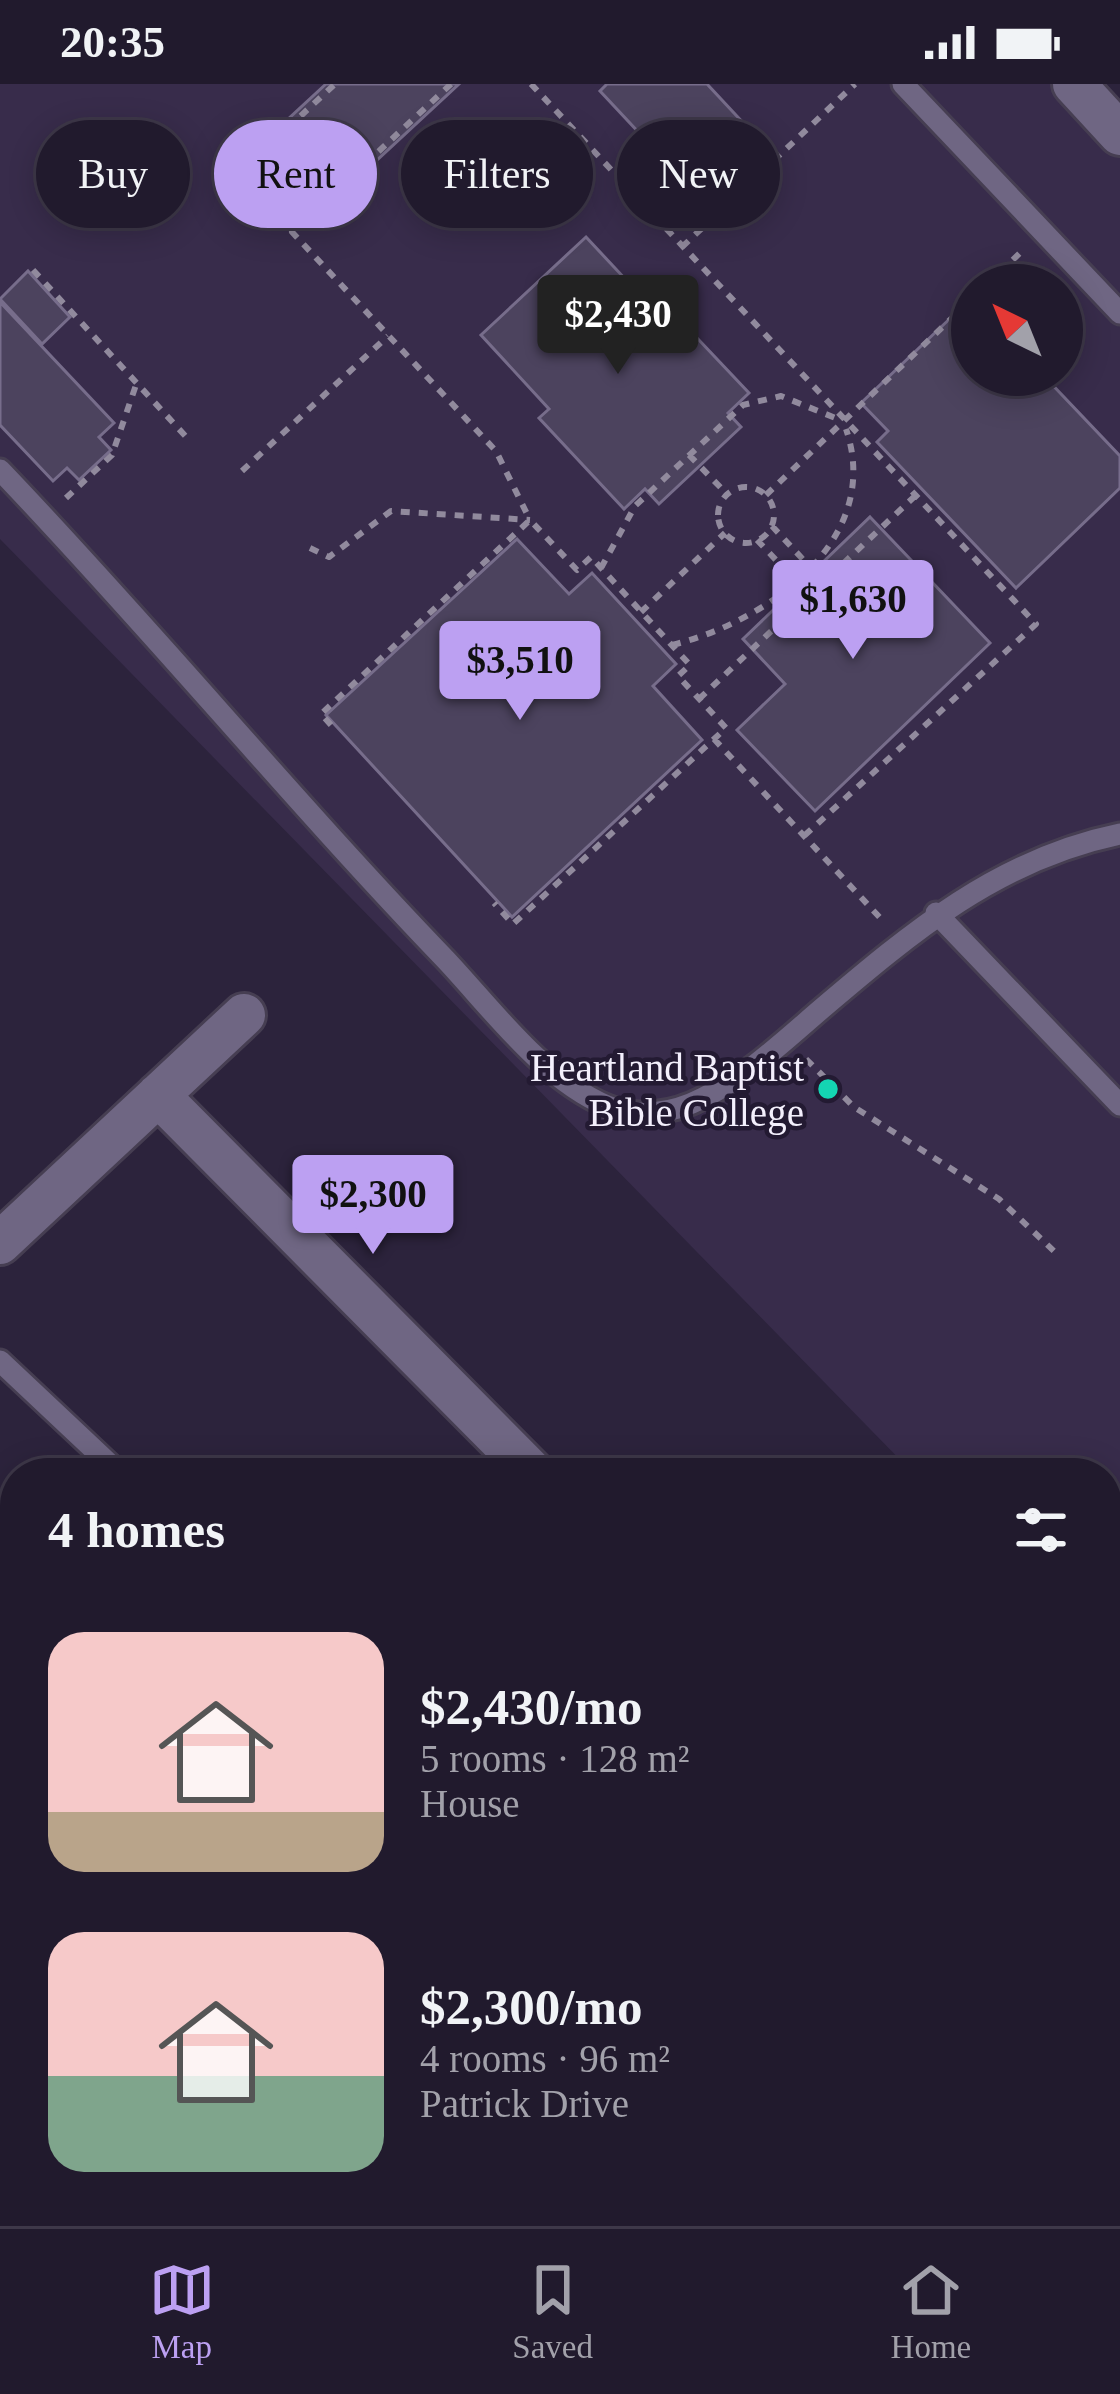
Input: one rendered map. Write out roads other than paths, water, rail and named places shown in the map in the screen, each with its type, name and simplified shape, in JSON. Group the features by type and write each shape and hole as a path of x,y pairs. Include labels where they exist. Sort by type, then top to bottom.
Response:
{"street":[{"path":"1075,84 1120,134"},
{"path":"0,1243 244,1015"},
{"path":"158,1095 518,1458"}],"lane":[{"path":"903,84 1120,314"},
{"path":"0,470 180,661 262,764 505,1022 583,1093 634,1113 684,1107 725,1086 936,913 1060,847 1120,834"},
{"path":"936,913 1120,1105"},
{"path":"0,1361 103,1458"}],"place":[{"name":"Heartland Baptist Bible College","path":"828,1089"}]}
